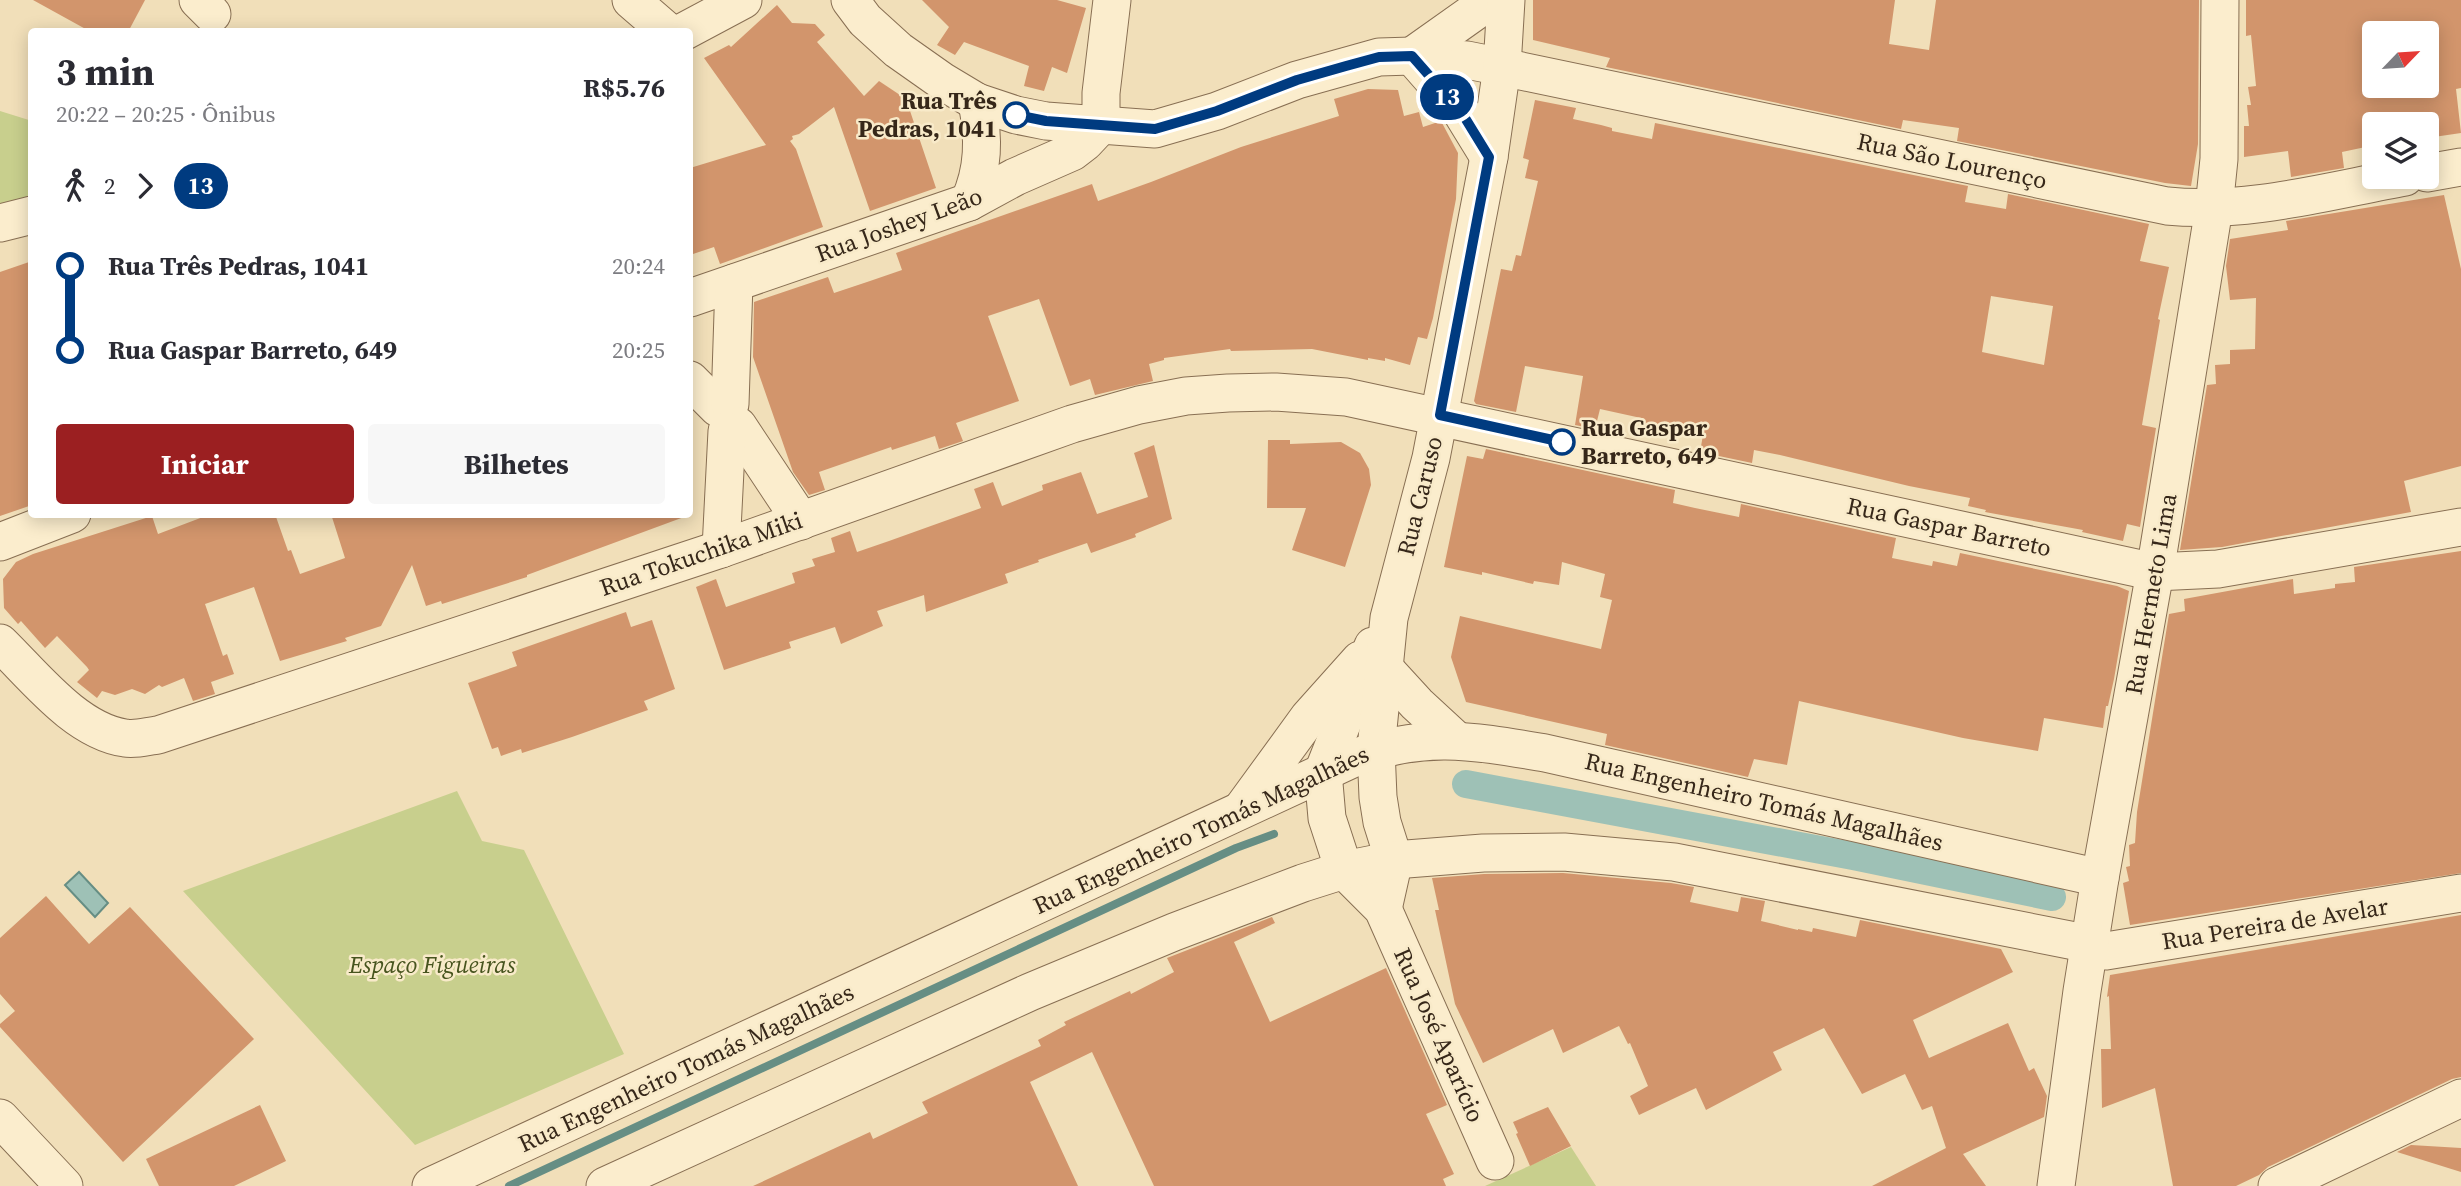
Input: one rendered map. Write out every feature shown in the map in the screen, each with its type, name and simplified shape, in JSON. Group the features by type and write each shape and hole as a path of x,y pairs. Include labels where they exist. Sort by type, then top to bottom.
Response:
{"street":[{"path":"631,0 663,28"},
{"path":"690,28 743,0"},
{"path":"850,0 865,20 898,51 942,81 977,102 1016,115 1046,121 1155,129 1217,111 1297,80 1379,57 1412,56 1467,60 1502,67"},
{"path":"1101,125 1101,93 1112,0"},
{"path":"1412,56 1491,0"},
{"name":"Rua Caruso","path":"1323,780 1378,659 1440,415 1489,157 1502,67 1506,0"},
{"name":"Rua Hermeto Lima","path":"2056,1186 2100,878 2155,572 2214,208 2219,159 2220,0"},
{"path":"1412,56 1462,113 1489,157"},
{"name":"Rua São Lourenço","path":"1502,67 2168,206 2214,208 2262,203 2362,185"},
{"path":"969,202 978,183 982,161 982,126 977,102"},
{"name":"Rua Joshey Leão","path":"693,297 969,202 1015,177 1072,152 1086,142 1101,125"},
{"path":"2439,171 2461,167"},
{"path":"0,223 28,216"},
{"path":"720,549 734,283"},
{"path":"693,383 728,417 801,521"},
{"name":"Rua Tokuchika Miki","path":"0,643 72,713 99,730 127,739 158,735 720,549 1072,424 1139,405 1186,396 1276,392 1346,397 1440,415"},
{"name":"Rua Gaspar Barreto","path":"1440,415 2155,572 2218,569 2461,527"},
{"path":"0,542 62,518"},
{"path":"1241,811 1309,717 1337,684 1378,659 1416,704 1456,740"},
{"name":"Rua Caruso","path":"1378,659 1378,797 1391,851"},
{"name":"Rua Engenheiro Tomás Magalhães","path":"431,1186 1241,811 1376,762 1418,741 1456,740 1545,753 2100,878"},
{"path":"1323,780 1328,818 1342,863"},
{"path":"1383,909 1391,851"},
{"path":"605,1186 1030,992 1174,932 1303,883 1342,863 1391,851 1564,852 1674,862 2090,944"},
{"name":"Rua José Aparício","path":"1342,863 1383,909 1495,1161"},
{"name":"Rua Pereira de Avelar","path":"2090,944 2106,951 2461,893"},
{"path":"2277,1186 2461,1098"},
{"path":"0,1118 64,1186"}],"green space":[{"path":"0,111 28,120 28,201 0,209"},
{"name":"Espaço Figueiras","path":"457,791 482,841 524,850 624,1054 415,1145 183,891"},
{"path":"1571,1147 1596,1186 1485,1186"}],"water":[{"path":"79,872 108,903 95,917 65,885"}],"building":[{"path":"33,0 145,0 130,28 84,28"},
{"path":"922,0 1057,0 1086,8 1067,73 1052,67 1044,91 1024,86 1029,66 964,42 955,55 937,45 949,27"},
{"path":"1533,0 1895,0 1889,44 1929,50 1936,0 2199,0 2198,144 2191,186 1957,141 1959,128 1903,120 1901,129 1606,67 1610,58 1533,40"},
{"path":"2246,0 2461,0 2461,88 2456,89 2461,133 2439,136 2439,112 2362,112 2362,148 2342,152 2344,168 2291,177 2288,151 2244,157 2244,126 2249,126 2247,105 2251,105 2248,87 2256,86 2251,35 2246,36"},
{"path":"777,5 792,23 815,24 825,35 817,42 864,96 879,81 906,99 936,188 870,211 834,107 799,134 792,136 790,141 796,149 823,227 720,264 714,247 693,254 693,167 766,145 704,58 729,45 731,47"},
{"path":"1368,89 1398,90 1404,116 1419,112 1423,127 1441,121 1458,153 1456,199 1433,318 1427,339 1418,337 1410,365 1385,358 1385,361 1368,360 1312,349 1230,349 1164,358 1149,364 1153,381 1095,395 1090,379 1070,386 1039,299 988,316 1019,401 956,423 963,441 939,449 935,436 892,450 891,447 819,472 825,490 809,495 793,472 753,357 754,302 828,277 834,293 902,270 896,253 1092,184 1098,201 1241,147 1339,116 1334,99"},
{"path":"1535,100 1576,108 1573,119 1612,128 1612,131 1652,139 1655,123 1968,186 1965,202 2006,209 2008,194 2149,224 2140,261 2169,267 2142,425 2156,428 2140,527 2127,524 2123,541 2082,532 2083,530 1985,512 1986,510 1968,506 1970,498 1780,455 1754,450 1752,463 1700,452 1703,435 1640,423 1641,418 1600,409 1595,429 1575,425 1583,376 1525,366 1516,412 1476,404 1474,401 1501,269 1512,271 1516,255 1521,256 1538,181 1525,178 1529,160 1523,158","holes":["1991,296 2053,306 2044,365 1982,352"]},
{"path":"2444,195 2461,269 2461,466 2404,481 2411,512 2222,547 2180,550 2207,385 2216,384 2215,365 2230,364 2230,350 2255,349 2256,298 2230,300 2226,266 2230,239 2288,230 2286,221"},
{"path":"28,262 28,506 0,516 0,272"},
{"path":"1268,440 1290,440 1290,444 1341,442 1360,453 1369,469 1371,485 1345,567 1292,550 1306,508 1267,508"},
{"path":"1154,445 1172,519 1135,534 1136,537 1091,553 1087,543 1038,560 1039,562 1005,574 1008,583 926,612 924,595 877,611 883,626 841,644 835,627 789,642 791,648 724,670 696,587 716,579 726,607 795,583 792,573 815,566 812,559 835,552 831,538 850,531 857,552 889,541 981,508 974,489 993,482 1002,506 1043,490 1042,485 1081,472 1097,514 1148,497 1134,453"},
{"path":"1486,449 1675,490 1673,503 1695,508 1739,517 1741,504 1896,538 1892,558 1932,566 1933,561 1957,566 1960,553 2117,586 2129,591 2103,728 2044,718 2038,751 1963,738 1799,701 1787,765 1754,759 1748,777 1605,745 1607,734 1466,702 1451,657 1460,616 1601,649 1612,600 1600,597 1605,574 1562,562 1559,585 1534,581 1533,584 1482,572 1482,575 1444,567 1467,456 1483,459"},
{"path":"146,518 153,518 158,534 200,518 276,518 288,551 291,550 300,574 345,558 332,518 681,518 527,577 442,604 441,601 426,606 412,565 381,626 345,638 347,641 280,661 254,587 205,604 223,656 227,654 234,674 211,682 215,694 193,701 184,678 162,687 159,685 145,694 132,689 115,695 102,691 97,698 77,682 89,670 57,636 45,648 21,621 18,624 4,608 3,579 16,562 33,554"},
{"path":"2461,551 2461,873 2130,925 2123,883 2129,881 2126,867 2130,866 2129,845 2135,843 2137,812 2169,614 2185,611 2184,599 2293,579 2294,594 2335,588 2335,584 2355,582 2354,567"},
{"path":"626,612 631,627 652,620 675,689 644,701 648,710 572,737 522,753 521,749 501,756 498,747 492,749 468,683 517,666 512,652"},
{"path":"1563,873 1694,887 1690,902 1738,912 1741,897 1765,901 1761,921 1798,930 1812,932 1813,928 1856,937 1860,920 2001,949 2013,972 1913,1020 1929,1058 2008,1023 2029,1071 2034,1068 2047,1096 2044,1117 1963,1154 1986,1186 1872,1186 1946,1148 1932,1106 1922,1110 1905,1074 1862,1094 1824,1028 1773,1052 1782,1070 1706,1110 1696,1088 1639,1115 1630,1096 1648,1086 1630,1043 1628,1044 1619,1026 1563,1053 1553,1029 1483,1063 1455,1004 1435,910 1439,910 1432,878"},
{"path":"46,896 89,944 130,907 254,1039 123,1162 0,1027 15,1011 0,994 0,938"},
{"path":"2461,915 2461,1077 2268,1167 2259,1175 2236,1186 2173,1186 2155,1088 2102,1108 2101,1049 2111,1049 2109,996 2107,997 2110,975"},
{"path":"1272,917 1275,923 1234,942 1270,1022 1386,968 1447,1105 1426,1114 1454,1174 1443,1179 1446,1186 1154,1186 1092,1052 1030,1082 1078,1186 753,1186 870,1132 873,1139 928,1113 922,1102 1041,1046 1038,1040 1066,1025 1064,1022 1130,991 1131,994 1174,972 1167,958"},
{"path":"260,1105 286,1161 234,1186 159,1186 146,1159"},
{"path":"1548,1107 1571,1146 1530,1166 1513,1122"},
{"path":"2411,1145 2461,1148 2461,1172 2397,1152"}],"waterway":[{"path":"1466,784 1853,856 2052,897"},
{"path":"509,1186 1236,848 1274,834"}],"bus line":[{"name":"13","path":"1016,115 1046,121 1155,129 1217,111 1297,80 1346,66 1379,57 1412,56 1462,113 1489,157 1440,415 1562,442"}],"place":[{"name":"Rua Três Pedras, 1041","path":"1016,115"},
{"name":"Rua Gaspar Barreto, 649","path":"1562,442"}]}
